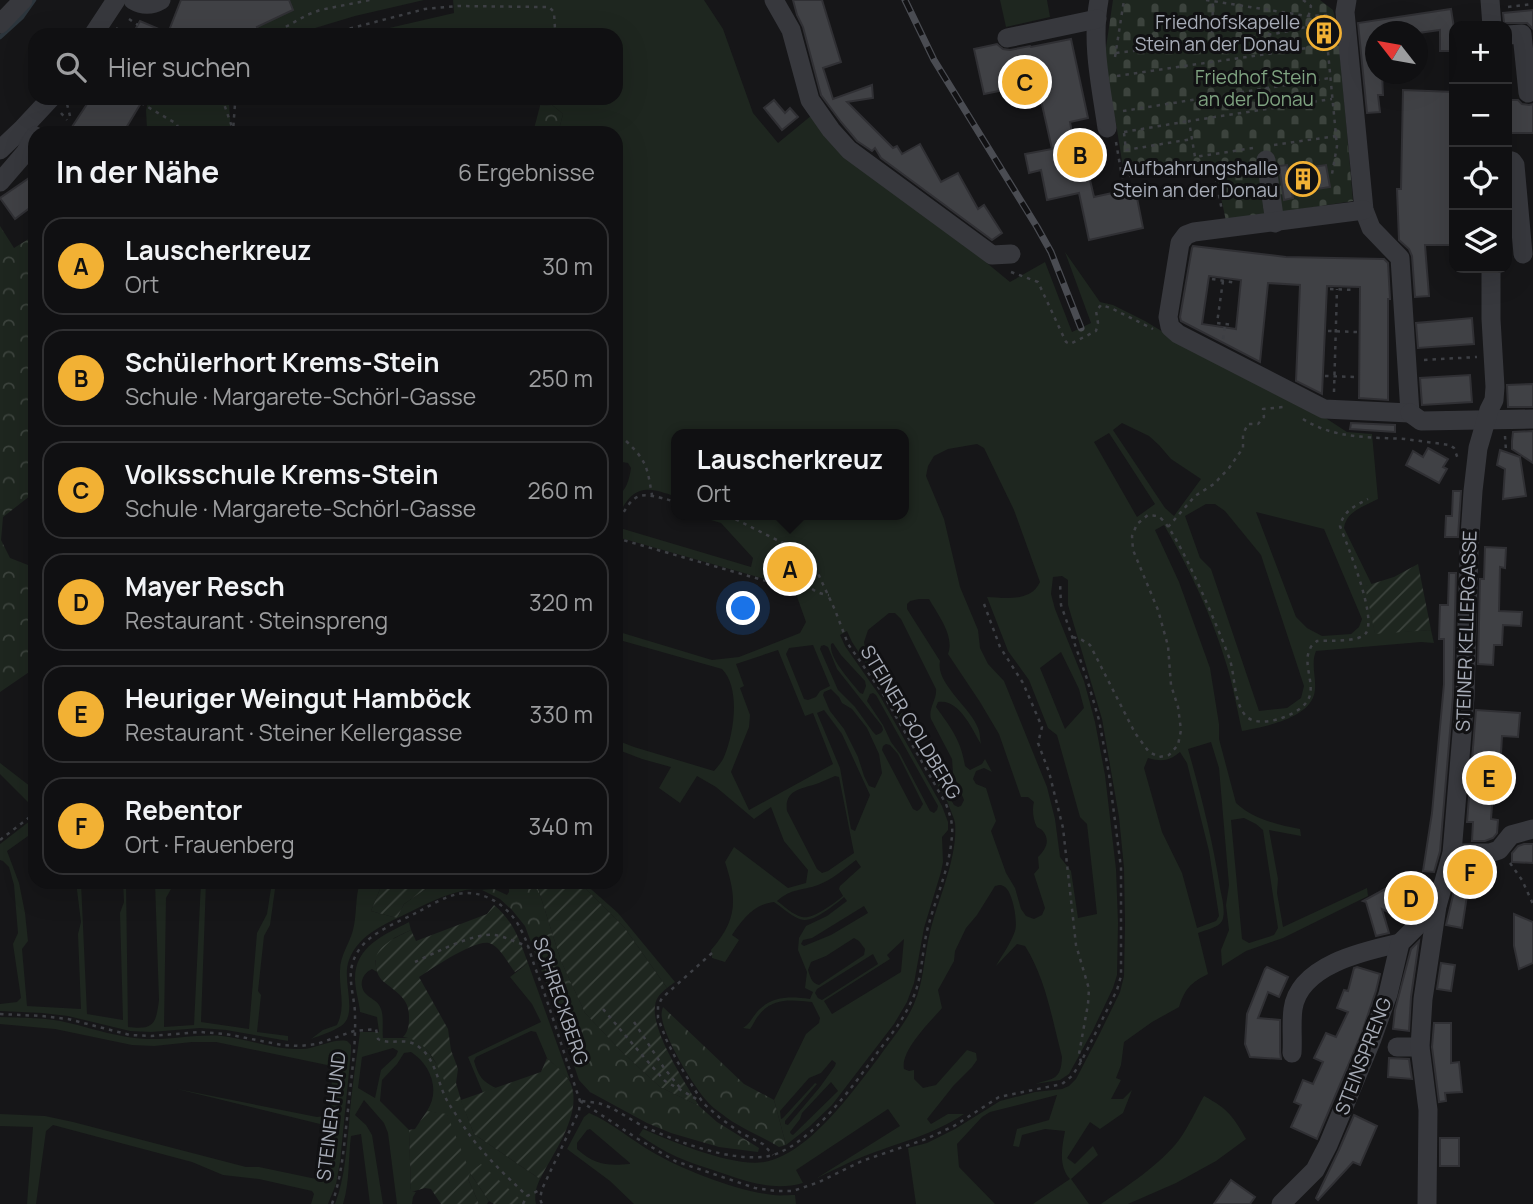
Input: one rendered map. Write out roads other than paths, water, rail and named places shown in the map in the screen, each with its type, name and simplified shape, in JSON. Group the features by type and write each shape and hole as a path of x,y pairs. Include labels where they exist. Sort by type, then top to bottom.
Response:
{"street":[{"path":"0,24 23,0"},
{"path":"98,28 116,0"},
{"path":"131,9 156,4 161,0"},
{"path":"774,0 791,30 810,100 831,130 849,150 1001,255"},
{"path":"1341,8 1345,12 1364,211 1371,228 1400,258 1410,413"},
{"path":"1007,38 1098,10 1096,53 1119,126"},
{"path":"1520,34 1528,93"},
{"path":"0,150 46,105"},
{"path":"39,126 47,105"},
{"path":"0,182 28,147"},
{"path":"1266,151 1275,223"},
{"path":"1512,162 1515,165 1523,254"},
{"path":"1364,211 1195,232 1186,236 1180,243 1168,317 1170,327 1178,334 1324,409 1410,413 1421,421 1533,419"},
{"name":"STEINER KELLERGASSE","path":"1427,1204 1428,1110 1420,1047 1423,999 1437,906 1452,853 1465,697 1473,491 1478,447 1494,400 1495,387 1491,273"},
{"path":"1452,853 1490,853 1499,850 1511,835 1533,829"},
{"path":"1292,1053 1293,1008 1299,989 1312,975 1367,951 1399,943 1437,906"},
{"name":"STEINSPRENG","path":"1280,1204 1315,1170 1328,1145 1388,994 1399,943"},
{"path":"1398,1046 1420,1047"}],"waterway":[{"path":"0,37 22,17 34,0"}],"railway":[{"path":"905,0 934,60 1051,252 1081,328"}],"place":[{"name":"Friedhofskapelle Stein an der Donau","path":"1324,33"},
{"name":"Volksschule Krems-Stein","path":"1025,82"},
{"name":"Schülerhort Krems-Stein","path":"1080,155"},
{"name":"Aufbahrungshalle Stein an der Donau","path":"1303,179"},
{"name":"Lauscherkreuz","path":"790,569"},
{"name":"Heuriger Weingut Hamböck","path":"1489,778"},
{"name":"Rebentor","path":"1470,872"},
{"name":"Mayer Resch","path":"1411,898"}],"park label":[{"name":"Friedhof Stein an der Donau","path":"1256,88"}]}
